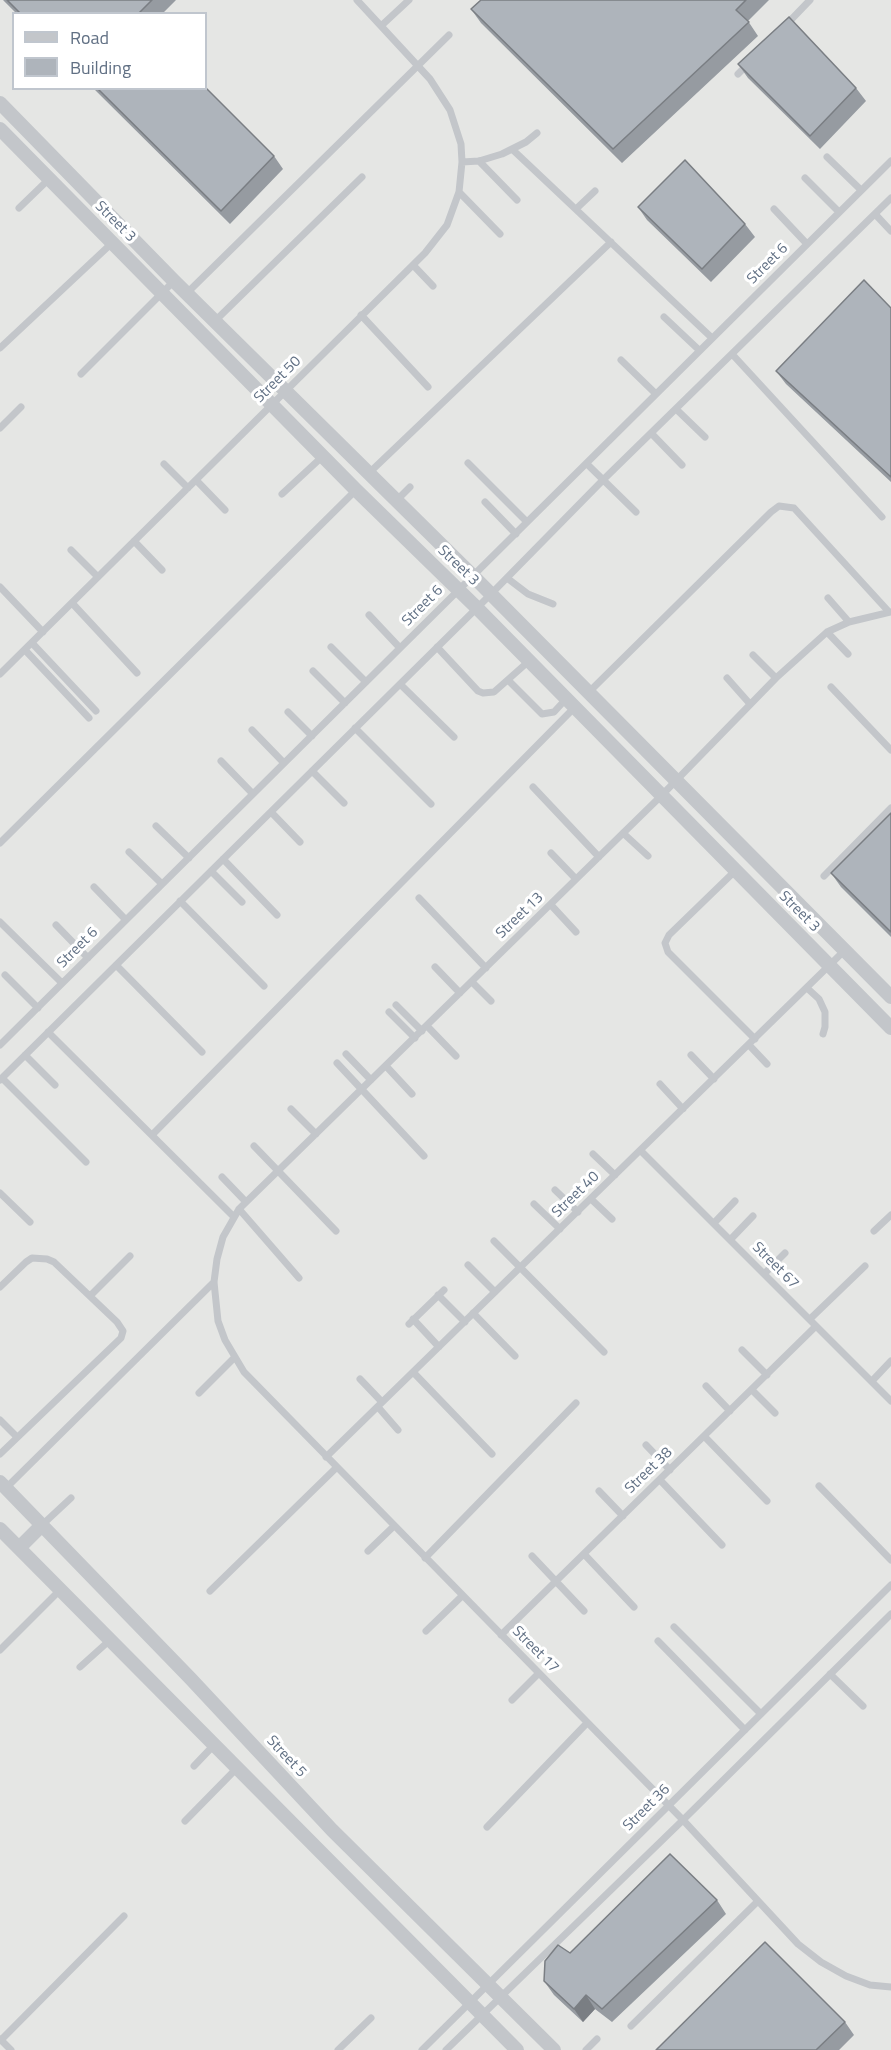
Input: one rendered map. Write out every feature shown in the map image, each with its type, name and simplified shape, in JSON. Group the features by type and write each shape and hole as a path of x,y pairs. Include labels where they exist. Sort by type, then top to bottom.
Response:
{"street":[{"name":"Street 3","path":"0,103 891,997"},
{"name":"Street 3","path":"0,129 891,1028"},
{"name":"Street 5","path":"3,1485 190,1678 332,1830 554,2050"},
{"path":"19,1548 42,1525"},
{"path":"2,1535 19,1548 517,2050"}],"lane":[{"name":"Street 50","path":"0,674 413,265 442,232 454,209 459,192 462,162 459,135 450,110 441,94 418,66 357,0"},
{"path":"381,26 409,0"},
{"path":"778,33 810,0"},
{"path":"187,293 449,35"},
{"path":"738,74 754,57"},
{"path":"462,162 478,161 513,150 537,133"},
{"path":"513,150 712,338"},
{"path":"827,157 861,190"},
{"path":"478,161 517,200"},
{"name":"Street 6","path":"0,1045 891,161"},
{"path":"215,321 362,177"},
{"path":"805,178 839,212"},
{"path":"19,208 49,179"},
{"path":"576,209 595,191"},
{"path":"459,192 500,234"},
{"path":"86,1162 1,1079 477,608 603,480 891,198"},
{"path":"774,208 807,244"},
{"path":"875,214 891,231"},
{"path":"369,473 611,242"},
{"path":"0,348 112,243"},
{"path":"413,265 434,286"},
{"path":"81,374 174,280"},
{"path":"362,315 428,387"},
{"path":"664,317 699,351"},
{"path":"732,354 882,517"},
{"path":"621,360 656,394"},
{"path":"0,428 21,407"},
{"path":"676,409 705,437"},
{"path":"651,433 682,465"},
{"path":"282,494 323,456"},
{"path":"468,463 527,522"},
{"path":"164,464 188,488"},
{"path":"587,464 636,512"},
{"path":"196,480 225,510"},
{"path":"397,500 410,486"},
{"path":"0,843 356,490"},
{"path":"485,502 516,534"},
{"path":"589,692 771,512 779,507 794,508 890,612"},
{"path":"134,541 162,570"},
{"path":"71,549 98,577"},
{"path":"507,578 528,594 553,604"},
{"path":"0,587 43,632"},
{"path":"828,598 849,622"},
{"path":"72,603 137,673"},
{"name":"Street 13","path":"214,1282 223,1237 234,1216 278,1170 551,905 816,640 849,622 890,612"},
{"path":"369,615 400,648"},
{"path":"827,633 848,654"},
{"path":"32,643 96,711"},
{"path":"331,647 366,682"},
{"path":"437,647 478,691 483,693 494,692 529,661"},
{"path":"25,650 89,718"},
{"path":"753,655 776,678"},
{"path":"313,671 345,702"},
{"path":"727,678 750,704"},
{"path":"508,680 542,714 554,712 571,704"},
{"path":"400,684 454,737"},
{"path":"831,687 891,750"},
{"path":"152,1135 571,704"},
{"path":"288,712 312,736"},
{"path":"355,728 431,804"},
{"path":"252,730 284,763"},
{"path":"221,761 253,794"},
{"path":"312,771 344,803"},
{"path":"533,787 599,857"},
{"path":"824,876 891,808"},
{"path":"271,812 300,842"},
{"path":"156,826 189,858"},
{"path":"624,833 648,856"},
{"path":"129,852 162,884"},
{"path":"551,852 576,879"},
{"path":"223,859 277,915"},
{"path":"211,871 242,902"},
{"path":"735,871 669,935 666,944 668,952 752,1042 767,1064"},
{"path":"94,887 126,920"},
{"path":"419,898 486,968"},
{"path":"180,901 264,986"},
{"path":"551,905 576,932"},
{"path":"0,922 62,983"},
{"path":"56,925 88,958"},
{"name":"Street 40","path":"326,1457 844,951"},
{"path":"116,965 202,1052"},
{"path":"435,967 460,993"},
{"path":"5,975 38,1008"},
{"path":"472,982 491,1001"},
{"path":"807,988 819,999 825,1012 823,1034"},
{"path":"396,1005 456,1056"},
{"path":"389,1012 415,1038"},
{"path":"48,1032 234,1216"},
{"path":"346,1054 371,1080"},
{"path":"25,1055 55,1085"},
{"path":"691,1055 714,1079"},
{"path":"337,1063 424,1156"},
{"path":"386,1066 412,1094"},
{"path":"660,1084 683,1109"},
{"path":"291,1109 316,1134"},
{"path":"254,1146 336,1231"},
{"name":"Street 67","path":"640,1151 891,1401"},
{"path":"593,1154 615,1176"},
{"path":"222,1177 246,1202"},
{"path":"555,1190 578,1212"},
{"path":"0,1193 30,1222"},
{"path":"591,1199 612,1219"},
{"path":"714,1223 735,1201"},
{"path":"534,1204 560,1229"},
{"path":"239,1209 299,1278"},
{"path":"874,1232 891,1215"},
{"path":"730,1240 753,1216"},
{"path":"494,1241 604,1352"},
{"path":"764,1274 785,1253"},
{"path":"90,1296 130,1256"},
{"path":"0,1287 26,1262 40,1257 54,1262 119,1324 123,1331 121,1338 0,1454"},
{"path":"468,1265 495,1292"},
{"path":"810,1319 864,1266"},
{"path":"3,1485 214,1282"},
{"name":"Street 17","path":"214,1282 218,1321 234,1358 244,1372 669,1805 798,1944 821,1962 846,1976 870,1985 891,1987"},
{"path":"439,1347 411,1321 441,1292 465,1322"},
{"path":"474,1313 515,1356"},
{"name":"Street 38","path":"501,1635 816,1326"},
{"path":"742,1350 767,1375"},
{"path":"199,1393 234,1358"},
{"path":"872,1381 891,1361"},
{"path":"413,1372 492,1454"},
{"path":"360,1378 398,1430"},
{"path":"706,1386 730,1411"},
{"path":"752,1390 775,1413"},
{"path":"425,1558 576,1403"},
{"path":"0,1420 17,1437"},
{"path":"704,1436 767,1501"},
{"path":"646,1445 670,1470"},
{"path":"210,1591 336,1467"},
{"path":"660,1480 722,1545"},
{"path":"819,1486 891,1560"},
{"path":"598,1491 623,1516"},
{"path":"42,1525 71,1498"},
{"path":"368,1551 394,1526"},
{"path":"584,1554 634,1607"},
{"path":"532,1556 584,1611"},
{"name":"Street 36","path":"422,2050 891,1585"},
{"path":"0,1650 60,1590"},
{"path":"426,1631 462,1596"},
{"path":"446,2050 891,1614"},
{"path":"674,1627 762,1714"},
{"path":"80,1667 110,1640"},
{"path":"658,1641 745,1730"},
{"path":"512,1700 538,1673"},
{"path":"830,1674 863,1706"},
{"path":"487,1827 587,1722"},
{"path":"194,1766 214,1745"},
{"path":"185,1821 237,1768"},
{"path":"630,2026 757,1902"},
{"path":"10,2050 0,2040 124,1916"},
{"path":"338,2050 371,2018"},
{"path":"586,2050 597,2039"}],"shaded area":[{"path":"0,0 891,0 891,2050 0,2050"}],"building":[{"path":"7,0 152,0 140,12 19,12"},
{"path":"481,0 746,0 736,10 749,22 613,149 471,9"},
{"path":"789,17 856,88 810,136 738,64"},
{"path":"207,89 274,156 221,211 99,90"},
{"path":"685,160 745,224 702,269 638,207"},
{"path":"864,280 891,308 891,477 776,371"},
{"path":"891,813 891,932 831,873"},
{"path":"670,1854 717,1900 602,2009 586,1995 574,2009 544,1981 545,1961 558,1945 570,1953"},
{"path":"765,1942 845,2022 816,2050 656,2050"}]}
